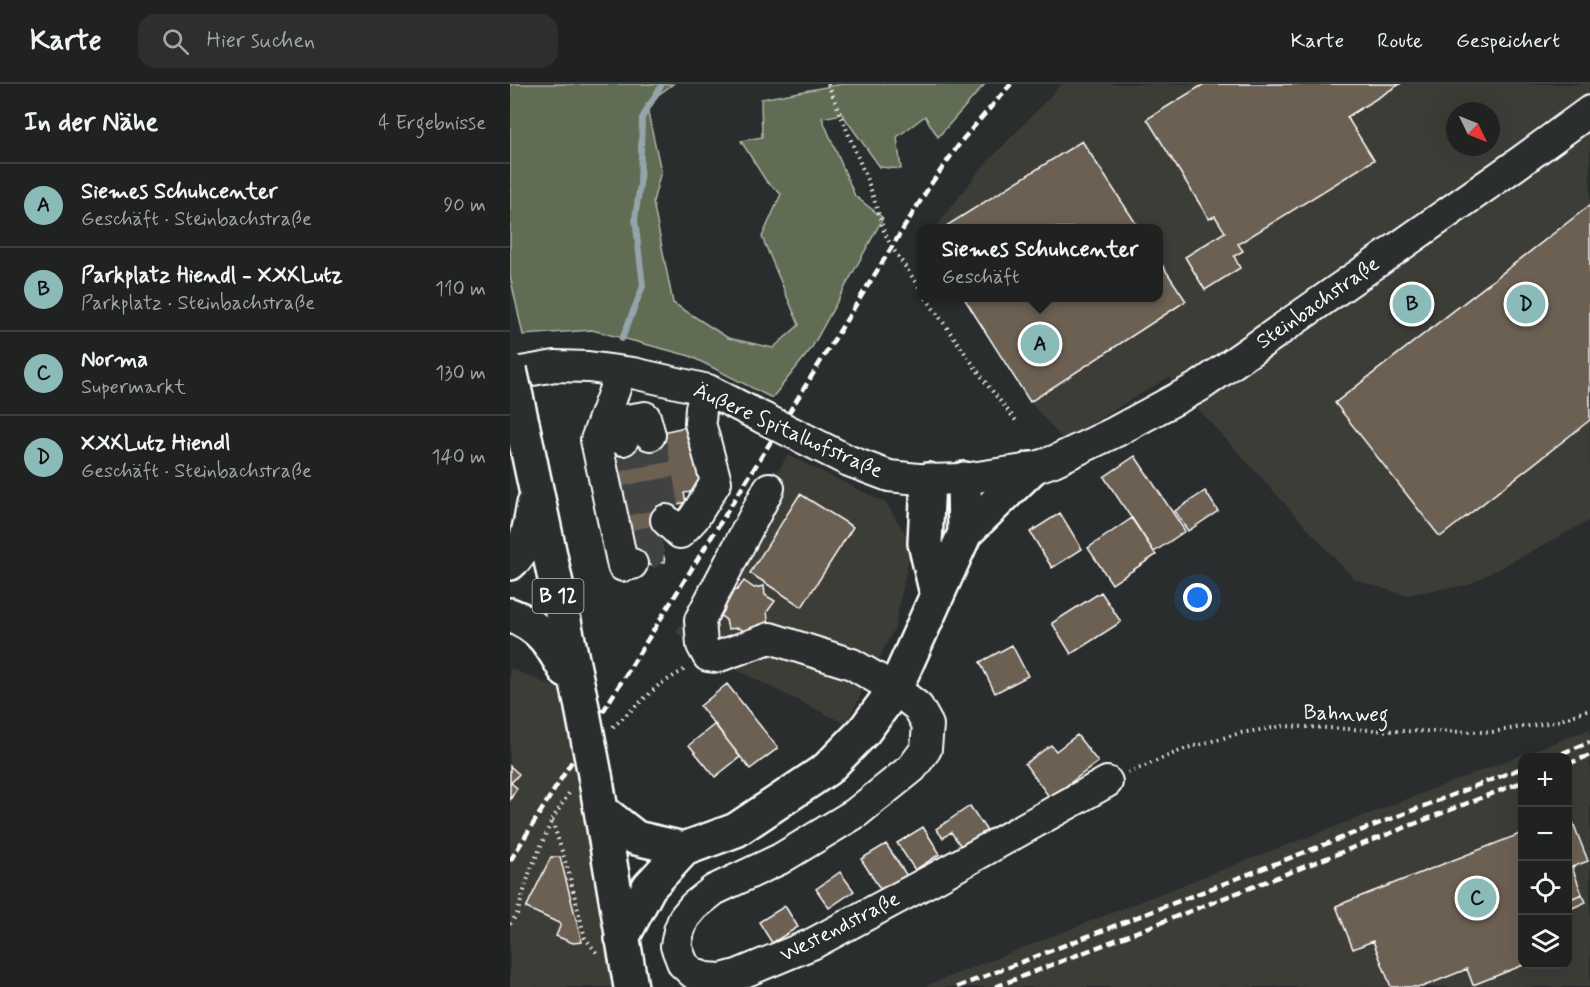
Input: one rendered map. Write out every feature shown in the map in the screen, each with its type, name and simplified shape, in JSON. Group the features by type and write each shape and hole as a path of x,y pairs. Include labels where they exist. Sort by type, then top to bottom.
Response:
{"main road":[{"name":"B 12","path":"510,372 580,698 583,782 603,812 611,948 631,987"},
{"path":"611,948 649,888 684,849 736,830 827,769 864,731 895,689 964,533 1031,469"},
{"path":"964,479 964,533"},
{"path":"927,480 925,543 937,594"},
{"path":"510,563 517,558 528,538 535,494"},
{"path":"510,615 541,631 554,648 580,698"},
{"path":"603,812 636,838 684,849"}],"street":[{"name":"Steinbachstraße","path":"1031,469 1057,460 1200,386 1584,126"},
{"name":"Äußere Spitalhofstraße","path":"510,372 555,366 588,367 708,390 849,460 889,476 927,480 964,479 1031,469"},
{"path":"621,372 596,440 623,566 632,564"},
{"path":"666,520 680,532 694,518 716,482 700,423 701,408 708,390"},
{"path":"769,488 700,620 702,645 708,656 717,657 770,638 852,664 895,689"},
{"name":"Westendstraße","path":"895,689 918,707 928,726 926,749 912,768 856,813 780,859 714,891 694,906 684,918 676,946 683,964 694,974 706,978 722,979 812,944 1107,782"}],"path":[{"path":"828,84 870,187 884,231 891,246 917,285"},
{"path":"930,302 989,387 1017,422"},
{"path":"611,730 660,685 708,656"},
{"name":"Bahnweg","path":"1107,782 1187,748 1263,729 1284,726 1393,731 1492,732 1559,721 1590,709"},
{"path":"510,924 516,914 530,871 552,820 583,782"},
{"path":"552,820 566,861 585,938 611,948"}],"shaded area":[{"path":"1062,84 1590,84 1590,520 1468,585 1404,595 1354,579 1169,377 1063,440 1030,402 967,302 1163,302 1163,224 938,224 979,171"},
{"path":"788,455 886,503 908,538 908,562 895,627 846,724 708,656 676,632"},
{"path":"510,668 578,697 630,987 510,987"},
{"path":"1590,729 1590,987 923,987 1518,757 1518,969 1572,969 1572,753 1527,753"}],"green space":[{"path":"510,84 673,84 646,104 661,171 653,202 673,303 728,338 773,348 799,325 762,237 781,194 766,181 741,141 762,137 761,99 842,84 985,84 938,137 925,116 897,137 901,169 880,167 842,114 822,118 855,196 883,218 811,349 772,398 690,356 592,330 523,335 510,276"}],"building":[{"path":"1204,84 1400,84 1347,117 1374,160 1238,244 1243,251 1234,256 1240,268 1205,290 1185,257 1225,232 1215,216 1209,219 1147,119"},
{"path":"1082,141 1136,224 949,224"},
{"path":"1590,205 1590,420 1440,537 1335,403"},
{"path":"1163,266 1186,301 1030,402 967,302 1163,302"},
{"path":"690,426 703,490 684,493 686,502 671,506 674,518 656,522 665,562 633,569 607,444"},
{"path":"1135,456 1185,531 1154,552 1104,477"},
{"path":"1205,491 1218,511 1188,531 1175,511"},
{"path":"800,494 853,527 802,607 750,573"},
{"path":"1060,513 1082,549 1052,568 1030,532"},
{"path":"1132,518 1156,555 1112,584 1088,548"},
{"path":"744,581 754,588 764,586 765,595 775,601 767,612 769,624 759,625 752,636 738,628 728,629 726,620 721,616 725,609 723,592 737,590"},
{"path":"1101,592 1121,622 1071,654 1052,623"},
{"path":"1012,645 1028,676 995,693 980,662"},
{"path":"727,684 778,748 750,769 700,706"},
{"path":"715,724 740,757 715,777 689,745"},
{"path":"1077,735 1098,762 1050,798 1025,764 1051,745 1056,751"},
{"path":"510,766 519,774 511,783 517,788 510,800"},
{"path":"970,806 987,831 962,848 951,832 943,838 936,829"},
{"path":"1572,820 1588,861 1572,867"},
{"path":"923,827 940,854 915,870 897,843"},
{"path":"1518,835 1518,967 1473,985 1467,969 1422,987 1391,987 1373,941 1353,949 1336,906"},
{"path":"886,844 907,876 882,892 861,859"},
{"path":"551,857 560,857 582,942 573,943 556,936 561,924 526,908"},
{"path":"1572,867 1582,894 1572,898"},
{"path":"840,872 854,891 829,908 816,889"},
{"path":"1582,894 1586,902 1572,908 1572,898"},
{"path":"785,906 798,927 772,943 759,922"}],"waterway":[{"path":"622,339 643,286 635,219 640,184 642,118 662,84"}],"tunnel":[{"path":"650,435 666,520"},
{"path":"623,440 649,554 632,564"}],"railway":[{"path":"510,861 931,184 963,139 1011,84"},
{"path":"1562,753 1590,742"},
{"path":"1572,762 1590,755"},
{"path":"957,987 1518,770"},
{"path":"995,987 1518,784"}],"place":[{"name":"Parkplatz Hiendl - XXXLutz","path":"1412,304"},
{"name":"XXXLutz Hiendl","path":"1526,304"},
{"name":"Siemes Schuhcenter","path":"1040,344"},
{"name":"Norma","path":"1477,898"}]}
